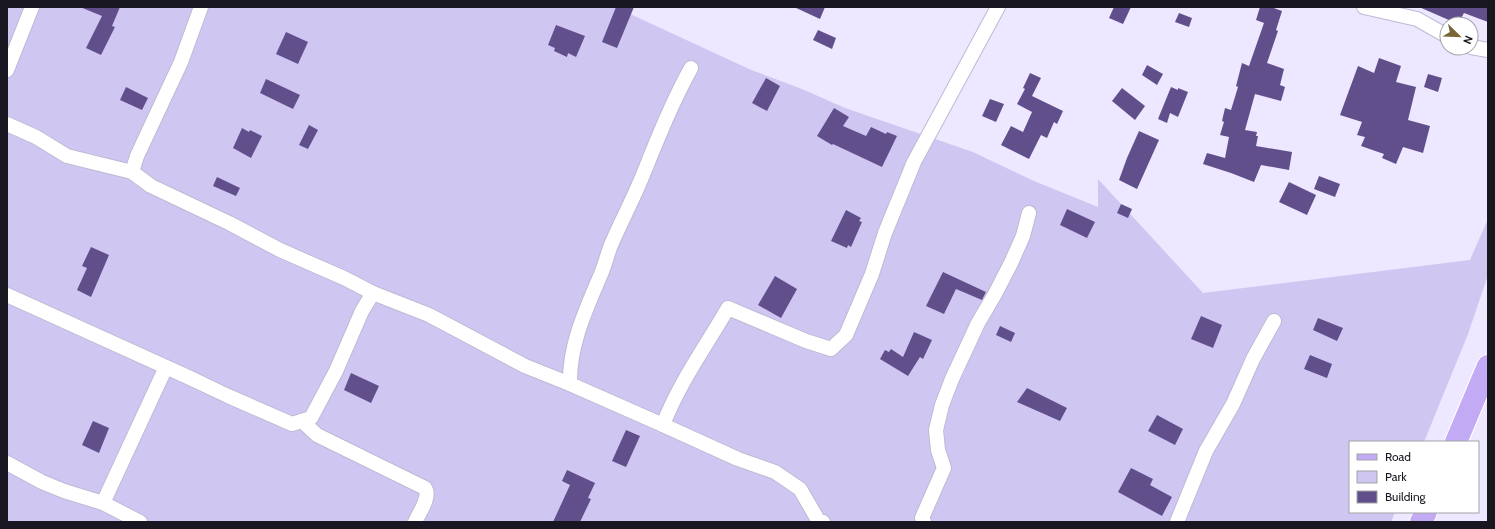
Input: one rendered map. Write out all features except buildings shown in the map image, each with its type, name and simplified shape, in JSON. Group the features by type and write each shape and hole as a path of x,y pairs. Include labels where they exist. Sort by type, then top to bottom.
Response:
{"main road":[{"path":"1456,441 1488,366"},
{"path":"1421,522 1426,513"}],"street":[{"path":"7,70 32,7"},
{"path":"132,172 137,156 182,62 202,7"},
{"path":"664,425 668,412 689,373 728,308 806,341 831,348 846,336 872,274 885,234 914,162 998,7"},
{"path":"1364,7 1417,19 1439,31"},
{"path":"570,384 574,344 589,300 611,246 640,182 651,152 691,68"},
{"path":"7,124 36,137 67,156 132,172 151,186 229,223 280,250 374,293 429,315 525,366 664,425 738,459 775,472 800,490 818,520 823,522"},
{"path":"924,522 922,518 944,468 938,450 936,430 942,406 952,379 978,323 996,294 1011,263 1023,236 1029,213"},
{"path":"7,295 292,424 311,418 336,371 362,311 374,293"},
{"path":"1177,522 1206,451 1233,404 1253,359 1274,321"},
{"path":"103,503 166,367"},
{"path":"302,421 317,435 425,488 427,490 426,497 415,522"},
{"path":"7,463 64,492 103,503 140,522"}],"green space":[{"path":"7,7 615,7 749,69 802,89 845,108 973,152 1034,181 1098,207 1098,179 1203,293 1470,260 1488,219 1488,275 1468,334 1424,441 1349,441 1349,513 1395,513 1391,522 7,522"}]}
